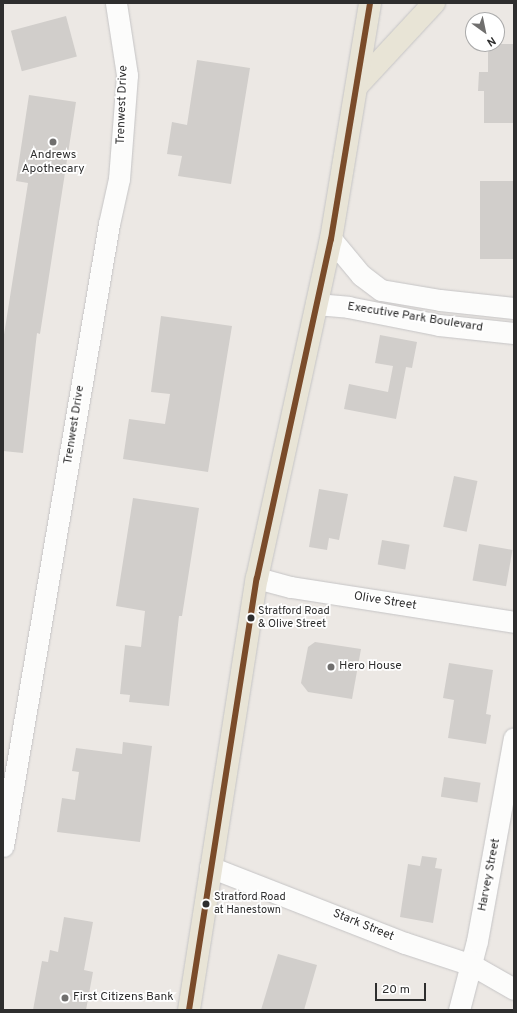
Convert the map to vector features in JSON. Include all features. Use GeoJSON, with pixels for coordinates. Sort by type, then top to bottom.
{"type":"FeatureCollection","features":[{"type":"Feature","properties":{"kind":"main road"},"geometry":{"type":"LineString","coordinates":[[189,1010],[210,867],[257,578],[331,239],[358,85],[370,3]]}},
{"type":"Feature","properties":{"kind":"main road"},"geometry":{"type":"LineString","coordinates":[[358,85],[434,3]]}},
{"type":"Feature","properties":{"kind":"street","name":"Trenwest Drive"},"geometry":{"type":"LineString","coordinates":[[3,846],[109,224],[119,179],[127,75],[116,3]]}},
{"type":"Feature","properties":{"kind":"street","name":"Executive Park Boulevard"},"geometry":{"type":"LineString","coordinates":[[331,239],[361,275],[381,290],[440,300],[514,308]]}},
{"type":"Feature","properties":{"kind":"street","name":"Executive Park Boulevard"},"geometry":{"type":"LineString","coordinates":[[316,304],[348,307],[439,325],[514,333]]}},
{"type":"Feature","properties":{"kind":"street","name":"Olive Street"},"geometry":{"type":"LineString","coordinates":[[257,578],[291,587],[514,622]]}},
{"type":"Feature","properties":{"kind":"street","name":"Harvey Street"},"geometry":{"type":"LineString","coordinates":[[459,1010],[472,965],[514,738]]}},
{"type":"Feature","properties":{"kind":"street","name":"Stark Street"},"geometry":{"type":"LineString","coordinates":[[210,867],[405,943],[472,965],[514,989]]}},
{"type":"Feature","properties":{"kind":"building"},"geometry":{"type":"Polygon","coordinates":[[[66,16],[77,57],[22,71],[11,31],[66,16]]]}},
{"type":"Feature","properties":{"kind":"building"},"geometry":{"type":"Polygon","coordinates":[[[505,44],[514,44],[514,123],[484,123],[484,91],[478,91],[479,72],[488,72],[488,52],[505,52],[505,44]]]}},
{"type":"Feature","properties":{"kind":"building"},"geometry":{"type":"Polygon","coordinates":[[[197,60],[250,68],[231,184],[178,176],[182,156],[167,154],[172,122],[187,125],[197,60]]]}},
{"type":"Feature","properties":{"kind":"building"},"geometry":{"type":"Polygon","coordinates":[[[29,95],[76,102],[40,334],[37,333],[23,453],[3,451],[3,341],[28,183],[16,181],[29,95]]]}},
{"type":"Feature","properties":{"kind":"building"},"geometry":{"type":"Polygon","coordinates":[[[480,181],[514,181],[514,259],[480,259],[480,181]]]}},
{"type":"Feature","properties":{"kind":"building"},"geometry":{"type":"Polygon","coordinates":[[[161,316],[232,326],[208,472],[123,459],[129,419],[165,424],[170,394],[151,392],[161,316]]]}},
{"type":"Feature","properties":{"kind":"building"},"geometry":{"type":"Polygon","coordinates":[[[380,335],[417,342],[412,368],[406,367],[396,419],[344,409],[349,384],[388,392],[393,366],[375,363],[380,335]]]}},
{"type":"Feature","properties":{"kind":"building"},"geometry":{"type":"Polygon","coordinates":[[[454,476],[477,481],[467,532],[443,527],[454,476]]]}},
{"type":"Feature","properties":{"kind":"building"},"geometry":{"type":"Polygon","coordinates":[[[319,489],[348,494],[339,540],[329,538],[327,550],[309,547],[319,489]]]}},
{"type":"Feature","properties":{"kind":"building"},"geometry":{"type":"Polygon","coordinates":[[[133,498],[199,508],[182,616],[179,616],[169,706],[129,702],[130,695],[120,694],[125,645],[141,647],[145,611],[116,606],[133,498]]]}},
{"type":"Feature","properties":{"kind":"building"},"geometry":{"type":"Polygon","coordinates":[[[382,540],[410,545],[405,569],[378,565],[382,540]]]}},
{"type":"Feature","properties":{"kind":"building"},"geometry":{"type":"Polygon","coordinates":[[[479,544],[512,550],[506,586],[473,580],[479,544]]]}},
{"type":"Feature","properties":{"kind":"building"},"geometry":{"type":"Polygon","coordinates":[[[315,642],[361,649],[352,699],[308,692],[301,683],[308,647],[315,642]]]}},
{"type":"Feature","properties":{"kind":"building"},"geometry":{"type":"Polygon","coordinates":[[[449,663],[493,670],[486,714],[491,715],[486,744],[448,738],[454,700],[443,698],[449,663]]]}},
{"type":"Feature","properties":{"kind":"building"},"geometry":{"type":"Polygon","coordinates":[[[123,742],[152,746],[140,842],[57,832],[62,798],[75,800],[79,772],[72,771],[76,748],[122,754],[123,742]]]}},
{"type":"Feature","properties":{"kind":"building"},"geometry":{"type":"Polygon","coordinates":[[[444,777],[481,783],[477,803],[441,797],[444,777]]]}},
{"type":"Feature","properties":{"kind":"building"},"geometry":{"type":"Polygon","coordinates":[[[422,856],[437,858],[435,868],[442,869],[433,923],[400,917],[408,864],[420,866],[422,856]]]}},
{"type":"Feature","properties":{"kind":"building"},"geometry":{"type":"Polygon","coordinates":[[[64,917],[93,922],[84,970],[93,972],[86,1010],[33,1010],[42,961],[48,962],[50,950],[58,952],[64,917]]]}},
{"type":"Feature","properties":{"kind":"building"},"geometry":{"type":"Polygon","coordinates":[[[278,954],[317,965],[304,1010],[261,1010],[278,954]]]}},
{"type":"Feature","properties":{"kind":"transit line"},"geometry":{"type":"LineString","coordinates":[[189,1010],[257,578],[331,239],[370,3]]}},
{"type":"Feature","properties":{"kind":"place","name":"Andrews Apothecary"},"geometry":{"type":"Point","coordinates":[53,142]}},
{"type":"Feature","properties":{"kind":"place","name":"Stratford Road & Olive Street"},"geometry":{"type":"Point","coordinates":[251,618]}},
{"type":"Feature","properties":{"kind":"place","name":"Hero House"},"geometry":{"type":"Point","coordinates":[331,667]}},
{"type":"Feature","properties":{"kind":"place","name":"Stratford Road at Hanestown"},"geometry":{"type":"Point","coordinates":[206,904]}},
{"type":"Feature","properties":{"kind":"place","name":"First Citizens Bank"},"geometry":{"type":"Point","coordinates":[65,998]}}]}
